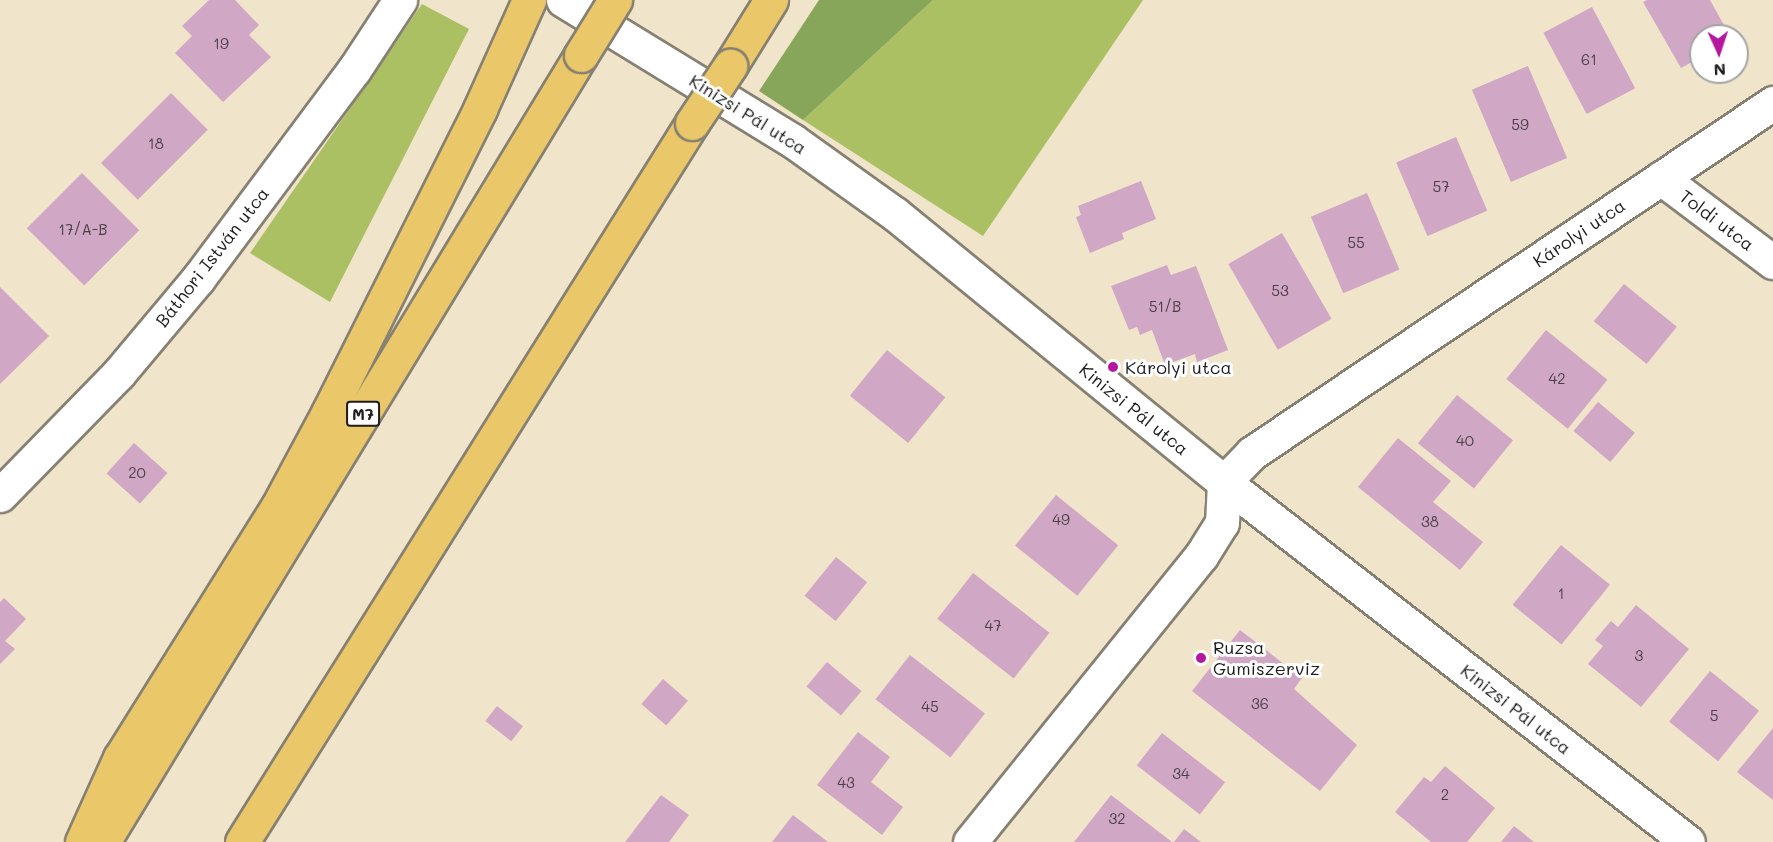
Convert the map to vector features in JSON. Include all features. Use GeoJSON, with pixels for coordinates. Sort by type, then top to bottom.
{"type":"FeatureCollection","features":[{"type":"Feature","properties":{"kind":"highway","name":"M7"},"geometry":{"type":"LineString","coordinates":[[103,842],[615,0]]}},
{"type":"Feature","properties":{"kind":"highway"},"geometry":{"type":"LineString","coordinates":[[242,842],[771,0]]}},
{"type":"Feature","properties":{"kind":"highway"},"geometry":{"type":"LineString","coordinates":[[82,842],[120,758],[277,508],[328,413],[525,9]]}},
{"type":"Feature","properties":{"kind":"street","name":"Báthori István utca"},"geometry":{"type":"LineString","coordinates":[[0,495],[119,373],[198,279],[354,70],[400,0]]}},
{"type":"Feature","properties":{"kind":"street","name":"Kinizsi Pál utca"},"geometry":{"type":"LineString","coordinates":[[563,0],[793,141],[895,214],[1224,482],[1688,842]]}},
{"type":"Feature","properties":{"kind":"street","name":"Károlyi utca"},"geometry":{"type":"LineString","coordinates":[[1224,482],[1252,453],[1773,103]]}},
{"type":"Feature","properties":{"kind":"street","name":"Toldi utca"},"geometry":{"type":"LineString","coordinates":[[1661,178],[1773,262]]}},
{"type":"Feature","properties":{"kind":"street"},"geometry":{"type":"LineString","coordinates":[[970,842],[1201,556],[1222,523],[1224,482]]}},
{"type":"Feature","properties":{"kind":"green space"},"geometry":{"type":"Polygon","coordinates":[[[819,0],[933,0],[803,120],[759,91],[819,0]]]}},
{"type":"Feature","properties":{"kind":"green space"},"geometry":{"type":"Polygon","coordinates":[[[933,0],[1143,0],[983,236],[803,120],[933,0]]]}},
{"type":"Feature","properties":{"kind":"green space"},"geometry":{"type":"Polygon","coordinates":[[[422,4],[469,29],[330,302],[250,253],[422,4]]]}},
{"type":"Feature","properties":{"kind":"building"},"geometry":{"type":"Polygon","coordinates":[[[209,0],[235,0],[259,25],[249,35],[271,57],[223,102],[175,53],[192,36],[182,26],[209,0]]]}},
{"type":"Feature","properties":{"kind":"building"},"geometry":{"type":"Polygon","coordinates":[[[1647,0],[1710,0],[1723,24],[1689,24],[1689,64],[1681,68],[1643,2],[1647,0]]]}},
{"type":"Feature","properties":{"kind":"building"},"geometry":{"type":"Polygon","coordinates":[[[1592,7],[1635,88],[1587,114],[1543,33],[1592,7]]]}},
{"type":"Feature","properties":{"kind":"building"},"geometry":{"type":"Polygon","coordinates":[[[1528,66],[1567,158],[1511,182],[1472,90],[1528,66]]]}},
{"type":"Feature","properties":{"kind":"building"},"geometry":{"type":"Polygon","coordinates":[[[171,93],[208,130],[138,200],[101,163],[171,93]]]}},
{"type":"Feature","properties":{"kind":"building"},"geometry":{"type":"Polygon","coordinates":[[[1456,137],[1487,211],[1427,236],[1396,162],[1456,137]]]}},
{"type":"Feature","properties":{"kind":"building"},"geometry":{"type":"Polygon","coordinates":[[[82,173],[139,230],[84,285],[27,228],[82,173]]]}},
{"type":"Feature","properties":{"kind":"building"},"geometry":{"type":"Polygon","coordinates":[[[1141,181],[1156,219],[1122,233],[1124,239],[1090,253],[1076,217],[1081,215],[1078,206],[1141,181]]]}},
{"type":"Feature","properties":{"kind":"building"},"geometry":{"type":"Polygon","coordinates":[[[1367,193],[1399,269],[1343,293],[1311,217],[1367,193]]]}},
{"type":"Feature","properties":{"kind":"building"},"geometry":{"type":"Polygon","coordinates":[[[1282,233],[1332,319],[1278,350],[1228,264],[1282,233]]]}},
{"type":"Feature","properties":{"kind":"building"},"geometry":{"type":"Polygon","coordinates":[[[1167,265],[1171,275],[1196,266],[1228,350],[1197,362],[1195,354],[1165,365],[1152,330],[1140,335],[1137,327],[1129,330],[1111,286],[1167,265]]]}},
{"type":"Feature","properties":{"kind":"building"},"geometry":{"type":"Polygon","coordinates":[[[1624,284],[1677,327],[1647,364],[1594,321],[1624,284]]]}},
{"type":"Feature","properties":{"kind":"building"},"geometry":{"type":"Polygon","coordinates":[[[0,287],[49,336],[0,384],[0,287]]]}},
{"type":"Feature","properties":{"kind":"building"},"geometry":{"type":"Polygon","coordinates":[[[1546,330],[1607,380],[1568,429],[1506,379],[1546,330]]]}},
{"type":"Feature","properties":{"kind":"building"},"geometry":{"type":"Polygon","coordinates":[[[887,350],[945,397],[908,443],[850,396],[887,350]]]}},
{"type":"Feature","properties":{"kind":"building"},"geometry":{"type":"Polygon","coordinates":[[[1457,395],[1513,440],[1474,488],[1418,443],[1457,395]]]}},
{"type":"Feature","properties":{"kind":"building"},"geometry":{"type":"Polygon","coordinates":[[[1598,402],[1635,433],[1610,462],[1574,431],[1598,402]]]}},
{"type":"Feature","properties":{"kind":"building"},"geometry":{"type":"Polygon","coordinates":[[[1398,438],[1451,481],[1433,502],[1483,542],[1460,570],[1358,487],[1398,438]]]}},
{"type":"Feature","properties":{"kind":"building"},"geometry":{"type":"Polygon","coordinates":[[[134,443],[167,473],[140,504],[107,473],[134,443]]]}},
{"type":"Feature","properties":{"kind":"building"},"geometry":{"type":"Polygon","coordinates":[[[1056,495],[1118,545],[1077,596],[1015,546],[1056,495]]]}},
{"type":"Feature","properties":{"kind":"building"},"geometry":{"type":"Polygon","coordinates":[[[1561,545],[1610,585],[1562,644],[1513,605],[1561,545]]]}},
{"type":"Feature","properties":{"kind":"building"},"geometry":{"type":"Polygon","coordinates":[[[836,557],[867,582],[836,621],[805,596],[836,557]]]}},
{"type":"Feature","properties":{"kind":"building"},"geometry":{"type":"Polygon","coordinates":[[[973,573],[1049,633],[1014,678],[937,619],[973,573]]]}},
{"type":"Feature","properties":{"kind":"building"},"geometry":{"type":"Polygon","coordinates":[[[4,598],[26,619],[5,641],[15,649],[0,664],[0,602],[4,598]]]}},
{"type":"Feature","properties":{"kind":"building"},"geometry":{"type":"Polygon","coordinates":[[[1636,605],[1689,649],[1641,707],[1588,664],[1603,646],[1595,640],[1611,621],[1618,627],[1636,605]]]}},
{"type":"Feature","properties":{"kind":"building"},"geometry":{"type":"Polygon","coordinates":[[[1240,630],[1302,678],[1294,689],[1357,745],[1320,791],[1192,691],[1240,630]]]}},
{"type":"Feature","properties":{"kind":"building"},"geometry":{"type":"Polygon","coordinates":[[[910,655],[985,713],[950,758],[876,699],[910,655]]]}},
{"type":"Feature","properties":{"kind":"building"},"geometry":{"type":"Polygon","coordinates":[[[827,662],[861,691],[841,715],[806,687],[827,662]]]}},
{"type":"Feature","properties":{"kind":"building"},"geometry":{"type":"Polygon","coordinates":[[[1710,671],[1759,711],[1718,761],[1669,722],[1710,671]]]}},
{"type":"Feature","properties":{"kind":"building"},"geometry":{"type":"Polygon","coordinates":[[[663,679],[688,701],[666,726],[641,704],[663,679]]]}},
{"type":"Feature","properties":{"kind":"building"},"geometry":{"type":"Polygon","coordinates":[[[497,706],[523,726],[511,741],[485,721],[497,706]]]}},
{"type":"Feature","properties":{"kind":"building"},"geometry":{"type":"Polygon","coordinates":[[[1773,728],[1773,800],[1737,772],[1773,728]]]}},
{"type":"Feature","properties":{"kind":"building"},"geometry":{"type":"Polygon","coordinates":[[[858,732],[890,757],[871,782],[903,807],[882,835],[817,785],[858,732]]]}},
{"type":"Feature","properties":{"kind":"building"},"geometry":{"type":"Polygon","coordinates":[[[1162,733],[1225,782],[1200,815],[1137,765],[1162,733]]]}},
{"type":"Feature","properties":{"kind":"building"},"geometry":{"type":"Polygon","coordinates":[[[1445,766],[1495,808],[1467,842],[1431,842],[1395,812],[1424,777],[1431,782],[1445,766]]]}},
{"type":"Feature","properties":{"kind":"building"},"geometry":{"type":"Polygon","coordinates":[[[661,795],[689,815],[669,842],[625,842],[661,795]]]}},
{"type":"Feature","properties":{"kind":"building"},"geometry":{"type":"Polygon","coordinates":[[[1111,795],[1172,842],[1074,842],[1111,795]]]}},
{"type":"Feature","properties":{"kind":"building"},"geometry":{"type":"Polygon","coordinates":[[[793,815],[828,842],[772,842],[793,815]]]}},
{"type":"Feature","properties":{"kind":"building"},"geometry":{"type":"Polygon","coordinates":[[[1514,826],[1534,842],[1501,842],[1514,826]]]}},
{"type":"Feature","properties":{"kind":"building"},"geometry":{"type":"Polygon","coordinates":[[[1184,829],[1201,842],[1174,842],[1184,829]]]}},
{"type":"Feature","properties":{"kind":"place","name":"Károlyi utca"},"geometry":{"type":"Point","coordinates":[1113,367]}},
{"type":"Feature","properties":{"kind":"place","name":"Ruzsa Gumiszerviz"},"geometry":{"type":"Point","coordinates":[1201,658]}}]}
